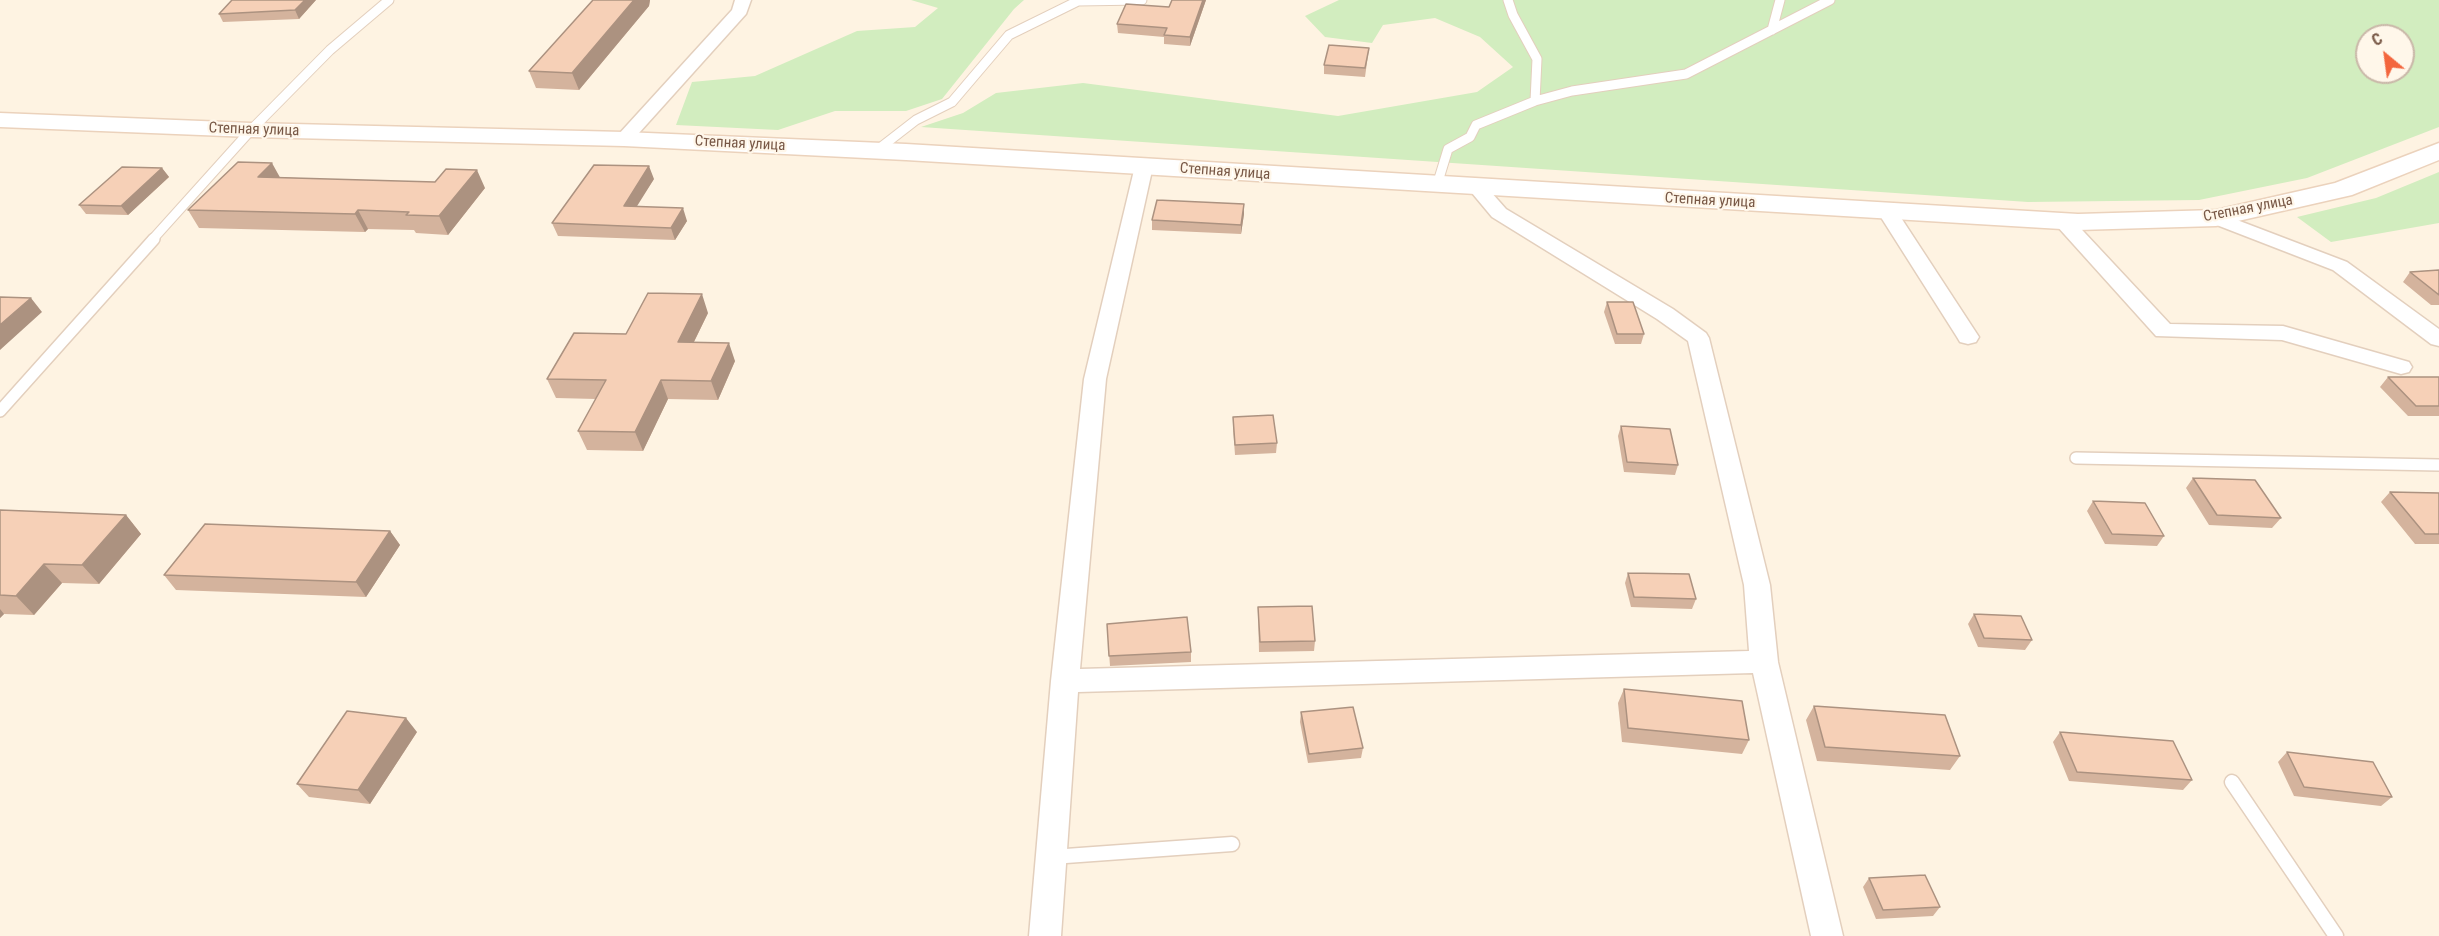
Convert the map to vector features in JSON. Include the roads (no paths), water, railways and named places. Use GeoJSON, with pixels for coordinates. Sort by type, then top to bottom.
{"type":"FeatureCollection","features":[{"type":"Feature","properties":{"kind":"street"},"geometry":{"type":"LineString","coordinates":[[624,139],[741,11],[743,0]]}},
{"type":"Feature","properties":{"kind":"street","name":"Степная улица"},"geometry":{"type":"LineString","coordinates":[[0,120],[251,130],[624,139],[876,150],[2063,221],[2216,218],[2343,189],[2439,151]]}},
{"type":"Feature","properties":{"kind":"street"},"geometry":{"type":"LineString","coordinates":[[1045,936],[1065,681],[1095,379],[1143,166]]}},
{"type":"Feature","properties":{"kind":"street"},"geometry":{"type":"LineString","coordinates":[[1476,187],[1498,213],[1665,314],[1698,338],[1757,585],[1764,662],[1827,936]]}},
{"type":"Feature","properties":{"kind":"street"},"geometry":{"type":"LineString","coordinates":[[1887,211],[1968,337]]}},
{"type":"Feature","properties":{"kind":"street"},"geometry":{"type":"LineString","coordinates":[[2216,218],[2340,266],[2439,339]]}},
{"type":"Feature","properties":{"kind":"street"},"geometry":{"type":"LineString","coordinates":[[2063,221],[2164,331],[2283,333],[2401,368]]}},
{"type":"Feature","properties":{"kind":"street"},"geometry":{"type":"LineString","coordinates":[[1065,681],[1764,662]]}},
{"type":"Feature","properties":{"kind":"lane"},"geometry":{"type":"LineString","coordinates":[[0,411],[251,130],[330,50],[389,0]]}},
{"type":"Feature","properties":{"kind":"lane"},"geometry":{"type":"LineString","coordinates":[[876,150],[916,120],[952,102],[1009,35],[1078,1],[1142,0]]}},
{"type":"Feature","properties":{"kind":"lane"},"geometry":{"type":"LineString","coordinates":[[1508,0],[1513,15],[1538,59],[1535,100]]}},
{"type":"Feature","properties":{"kind":"lane"},"geometry":{"type":"LineString","coordinates":[[1772,30],[1780,0]]}},
{"type":"Feature","properties":{"kind":"lane"},"geometry":{"type":"LineString","coordinates":[[1437,185],[1448,148],[1470,137],[1476,125],[1535,100],[1572,91],[1686,74],[1830,0]]}},
{"type":"Feature","properties":{"kind":"lane"},"geometry":{"type":"LineString","coordinates":[[2076,458],[2439,465]]}},
{"type":"Feature","properties":{"kind":"lane"},"geometry":{"type":"LineString","coordinates":[[2232,782],[2336,936]]}},
{"type":"Feature","properties":{"kind":"lane"},"geometry":{"type":"LineString","coordinates":[[1051,857],[1233,844]]}}]}
